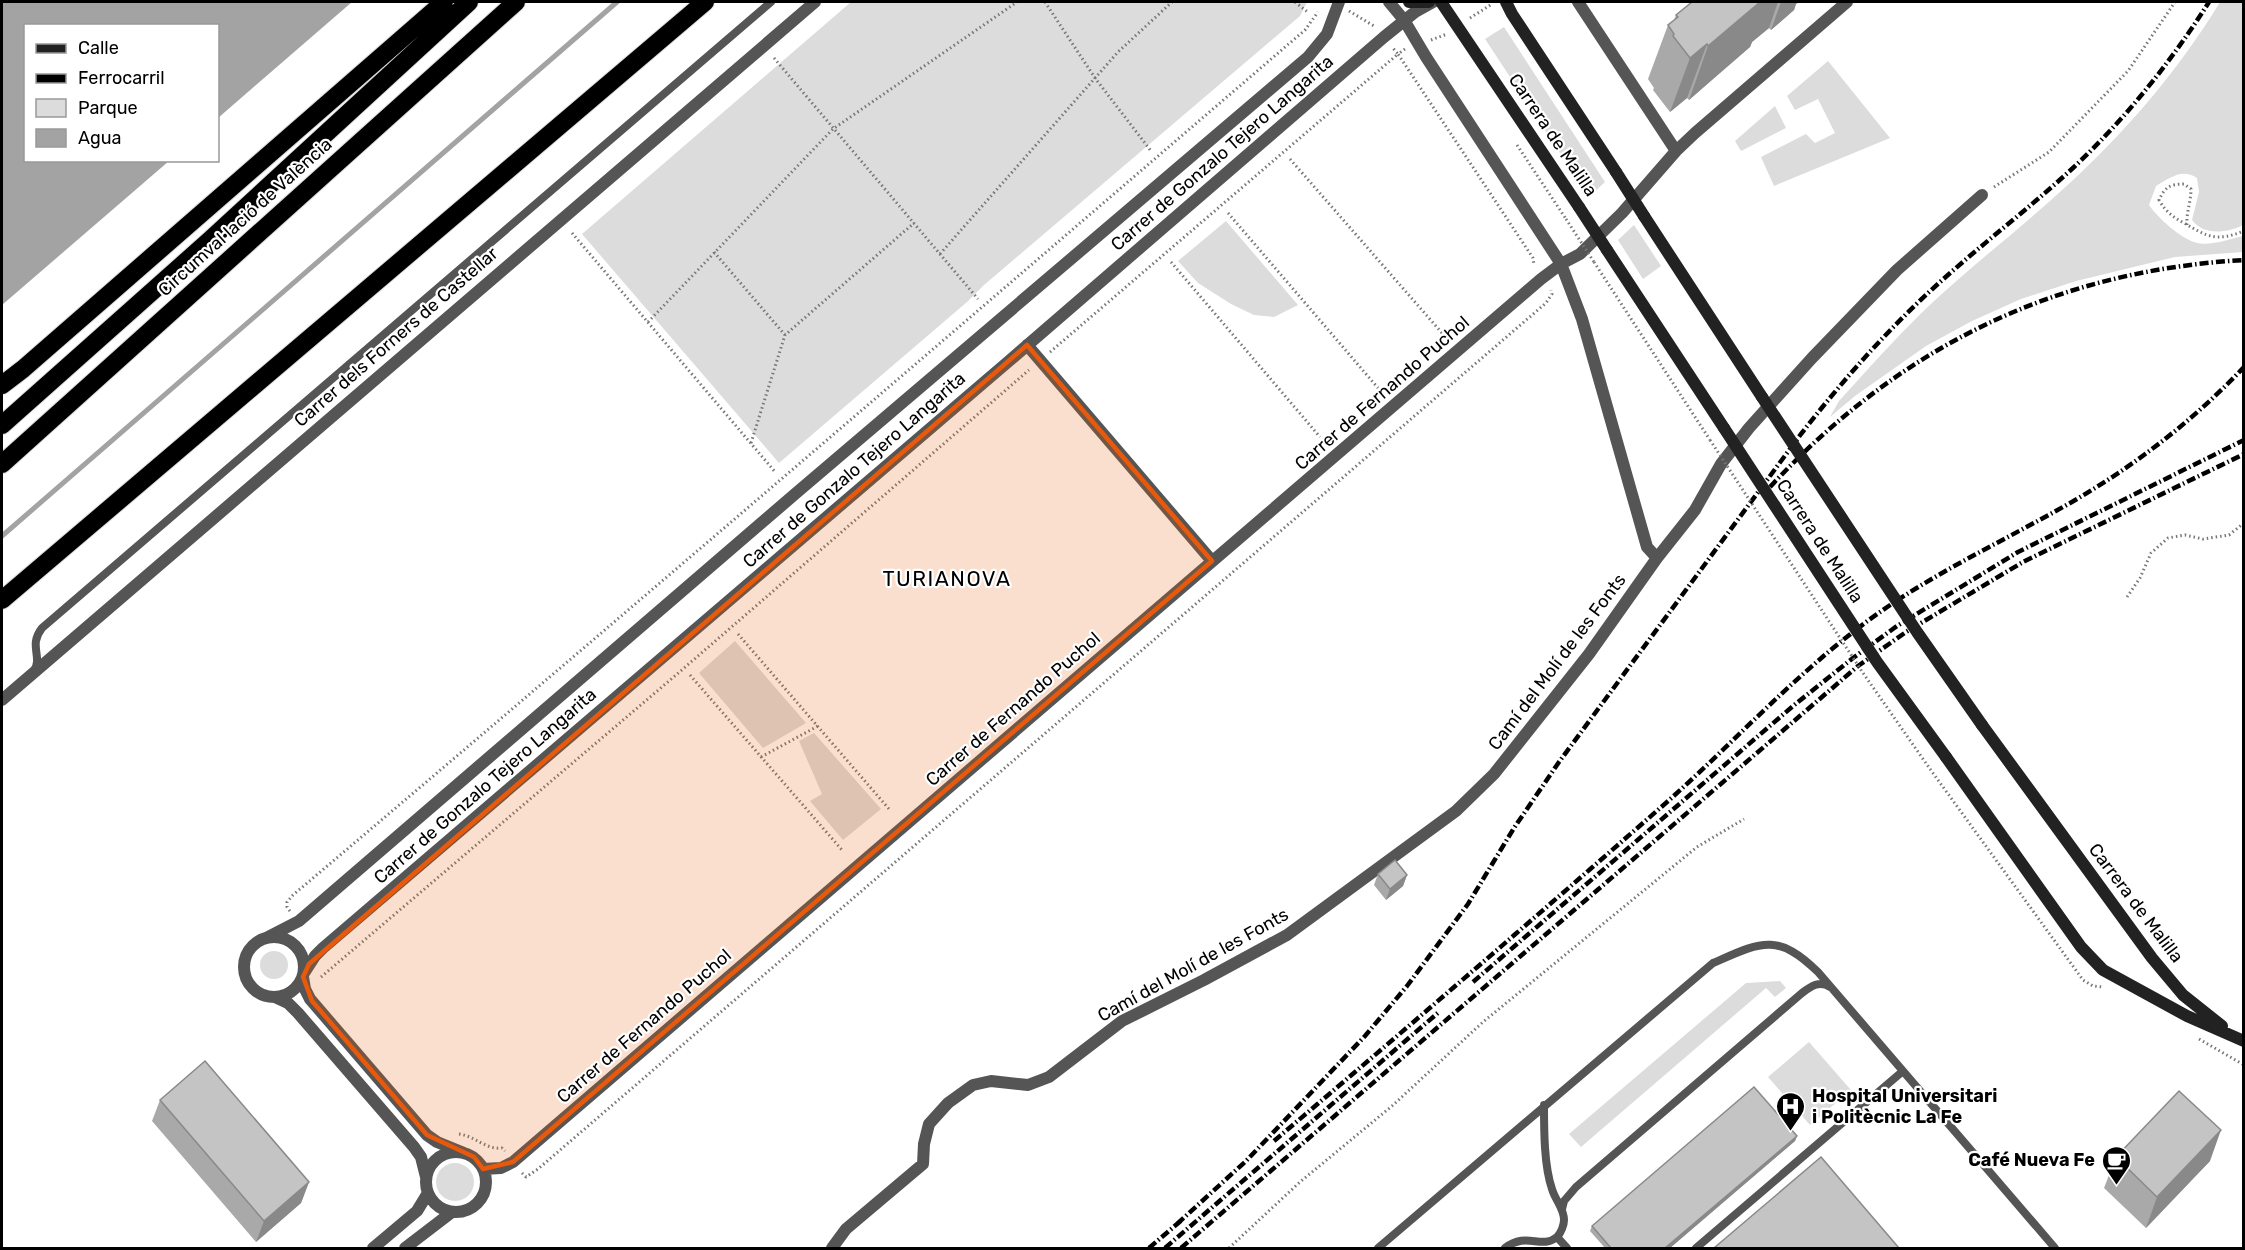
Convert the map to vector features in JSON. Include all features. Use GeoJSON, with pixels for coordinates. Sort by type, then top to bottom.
{"type":"FeatureCollection","features":[{"type":"Feature","properties":{"kind":"highway"},"geometry":{"type":"LineString","coordinates":[[2,385],[444,2]]}},
{"type":"Feature","properties":{"kind":"highway","name":"Circumval·lació de València"},"geometry":{"type":"LineString","coordinates":[[2,424],[210,240],[469,2]]}},
{"type":"Feature","properties":{"kind":"highway","name":"Circumval·lació de València"},"geometry":{"type":"LineString","coordinates":[[2,464],[516,2]]}},
{"type":"Feature","properties":{"kind":"highway"},"geometry":{"type":"LineString","coordinates":[[2,600],[705,2]]}},
{"type":"Feature","properties":{"kind":"street","name":"Carrer dels Forners de Castellar"},"geometry":{"type":"LineString","coordinates":[[2,700],[815,2]]}},
{"type":"Feature","properties":{"kind":"street"},"geometry":{"type":"LineString","coordinates":[[1389,2],[1404,20],[1561,264],[1581,319],[1647,547],[1657,558]]}},
{"type":"Feature","properties":{"kind":"street"},"geometry":{"type":"LineString","coordinates":[[1409,2],[1431,2]]}},
{"type":"Feature","properties":{"kind":"street","name":"Carrer de Gonzalo Tejero Langarita"},"geometry":{"type":"LineString","coordinates":[[303,974],[323,948],[1383,37],[1431,2]]}},
{"type":"Feature","properties":{"kind":"street","name":"Carrera de Malilla"},"geometry":{"type":"LineString","coordinates":[[1441,2],[1579,207],[1877,662],[2081,947],[2103,970],[2187,1016],[2238,1038]]}},
{"type":"Feature","properties":{"kind":"street","name":"Carrera de Malilla"},"geometry":{"type":"LineString","coordinates":[[1506,2],[1700,304],[1917,632],[1982,725],[2164,973],[2183,995],[2238,1038]]}},
{"type":"Feature","properties":{"kind":"street"},"geometry":{"type":"LineString","coordinates":[[1578,2],[1676,151]]}},
{"type":"Feature","properties":{"kind":"street","name":"Carrer de Fernando Puchol"},"geometry":{"type":"LineString","coordinates":[[483,1169],[501,1168],[513,1162],[1541,279],[1561,264],[1580,254],[1623,213],[1676,151],[1847,2]]}},
{"type":"Feature","properties":{"kind":"street","name":"Carrer de Gonzalo Tejero Langarita"},"geometry":{"type":"LineString","coordinates":[[266,938],[299,921],[1308,57],[1327,34],[1339,4]]}},
{"type":"Feature","properties":{"kind":"street","name":"Camí del Molí de les Fonts"},"geometry":{"type":"LineString","coordinates":[[832,1248],[846,1229],[923,1164],[924,1144],[929,1124],[948,1103],[973,1084],[991,1081],[1028,1085],[1049,1077],[1122,1022],[1287,935],[1456,811],[1494,774],[1589,654],[1657,558],[1695,510],[1721,464],[1749,428],[1812,358],[1897,270],[1982,195]]}},
{"type":"Feature","properties":{"kind":"street"},"geometry":{"type":"LineString","coordinates":[[1027,345],[1212,561]]}},
{"type":"Feature","properties":{"kind":"street"},"geometry":{"type":"LineString","coordinates":[[405,1248],[452,1212],[470,1209],[478,1203],[486,1184],[483,1169],[474,1157],[437,1142],[427,1135],[310,999],[305,989],[301,954],[295,945],[286,939],[277,937],[257,942],[249,950],[245,959],[244,968],[250,986],[266,996],[288,1003],[298,1013],[414,1147],[421,1157],[428,1193],[435,1204],[452,1212]]}},
{"type":"Feature","properties":{"kind":"street"},"geometry":{"type":"LineString","coordinates":[[275,997],[293,990],[303,974]]}},
{"type":"Feature","properties":{"kind":"street"},"geometry":{"type":"LineString","coordinates":[[426,1177],[429,1168],[444,1154],[464,1153]]}},
{"type":"Feature","properties":{"kind":"street"},"geometry":{"type":"LineString","coordinates":[[374,1248],[417,1211],[428,1193]]}},
{"type":"Feature","properties":{"kind":"lane"},"geometry":{"type":"LineString","coordinates":[[33,673],[37,662],[34,639],[42,628],[771,2]]}},
{"type":"Feature","properties":{"kind":"lane"},"geometry":{"type":"LineString","coordinates":[[1378,1248],[1713,963],[1754,945],[1776,944],[1797,952],[1833,989],[2055,1248]]}},
{"type":"Feature","properties":{"kind":"lane"},"geometry":{"type":"LineString","coordinates":[[1506,1248],[1521,1240],[1537,1244],[1547,1243],[1557,1237],[1563,1227],[1564,1201],[1576,1187],[1811,986],[1819,983],[1827,984],[1833,989]]}},
{"type":"Feature","properties":{"kind":"lane"},"geometry":{"type":"LineString","coordinates":[[1696,1248],[1903,1071]]}},
{"type":"Feature","properties":{"kind":"lane"},"geometry":{"type":"LineString","coordinates":[[1544,1105],[1545,1146],[1552,1189],[1562,1209]]}},
{"type":"Feature","properties":{"kind":"lane"},"geometry":{"type":"LineString","coordinates":[[1557,1237],[1567,1248]]}},
{"type":"Feature","properties":{"kind":"path"},"geometry":{"type":"LineString","coordinates":[[648,322],[833,129],[1017,2]]}},
{"type":"Feature","properties":{"kind":"path"},"geometry":{"type":"LineString","coordinates":[[1045,2],[1095,78],[1151,151]]}},
{"type":"Feature","properties":{"kind":"path"},"geometry":{"type":"LineString","coordinates":[[940,254],[1118,52],[1172,2]]}},
{"type":"Feature","properties":{"kind":"path"},"geometry":{"type":"LineString","coordinates":[[1295,2],[1309,13]]}},
{"type":"Feature","properties":{"kind":"path"},"geometry":{"type":"LineString","coordinates":[[1982,195],[2049,153],[2128,71],[2175,2]]}},
{"type":"Feature","properties":{"kind":"path"},"geometry":{"type":"LineString","coordinates":[[458,1134],[476,1139],[492,1149],[502,1148],[526,1177],[538,1169],[1546,303],[1552,294],[1536,273],[1533,258],[1398,54],[1371,23],[1339,4]]}},
{"type":"Feature","properties":{"kind":"path"},"geometry":{"type":"LineString","coordinates":[[299,921],[287,907],[287,902],[292,896],[1305,30],[1319,10]]}},
{"type":"Feature","properties":{"kind":"path"},"geometry":{"type":"LineString","coordinates":[[1398,54],[1404,49],[1444,36]]}},
{"type":"Feature","properties":{"kind":"path"},"geometry":{"type":"LineString","coordinates":[[774,58],[978,299]]}},
{"type":"Feature","properties":{"kind":"path"},"geometry":{"type":"LineString","coordinates":[[1290,159],[1442,333]]}},
{"type":"Feature","properties":{"kind":"path"},"geometry":{"type":"LineString","coordinates":[[2187,225],[2186,216],[2191,202],[2191,189],[2184,184],[2172,184],[2164,190],[2159,201],[2172,217],[2202,235],[2227,237],[2244,231]]}},
{"type":"Feature","properties":{"kind":"path"},"geometry":{"type":"LineString","coordinates":[[1228,213],[1378,388]]}},
{"type":"Feature","properties":{"kind":"path"},"geometry":{"type":"LineString","coordinates":[[1566,219],[1863,673],[1930,769]]}},
{"type":"Feature","properties":{"kind":"path"},"geometry":{"type":"LineString","coordinates":[[751,443],[786,335],[914,224]]}},
{"type":"Feature","properties":{"kind":"path"},"geometry":{"type":"LineString","coordinates":[[572,233],[776,472]]}},
{"type":"Feature","properties":{"kind":"path"},"geometry":{"type":"LineString","coordinates":[[714,252],[786,335]]}},
{"type":"Feature","properties":{"kind":"path"},"geometry":{"type":"LineString","coordinates":[[1171,261],[1320,437]]}},
{"type":"Feature","properties":{"kind":"path"},"geometry":{"type":"LineString","coordinates":[[771,487],[785,503]]}},
{"type":"Feature","properties":{"kind":"path"},"geometry":{"type":"LineString","coordinates":[[2127,597],[2140,578],[2151,553],[2168,538],[2185,535],[2203,539],[2229,535],[2244,523]]}},
{"type":"Feature","properties":{"kind":"path"},"geometry":{"type":"LineString","coordinates":[[809,531],[824,548]]}},
{"type":"Feature","properties":{"kind":"path"},"geometry":{"type":"LineString","coordinates":[[738,634],[889,809]]}},
{"type":"Feature","properties":{"kind":"path"},"geometry":{"type":"LineString","coordinates":[[317,981],[676,675],[662,658]]}},
{"type":"Feature","properties":{"kind":"path"},"geometry":{"type":"LineString","coordinates":[[690,675],[842,850]]}},
{"type":"Feature","properties":{"kind":"path"},"geometry":{"type":"LineString","coordinates":[[761,757],[818,726]]}},
{"type":"Feature","properties":{"kind":"path"},"geometry":{"type":"LineString","coordinates":[[482,813],[496,829]]}},
{"type":"Feature","properties":{"kind":"path"},"geometry":{"type":"LineString","coordinates":[[1229,1248],[1300,1182],[1392,1106],[1492,1015],[1697,847],[1744,819]]}},
{"type":"Feature","properties":{"kind":"highlighted area"},"geometry":{"type":"Polygon","coordinates":[[[1027,345],[1212,561],[513,1162],[483,1169],[474,1157],[427,1135],[312,1001],[303,977],[309,964],[1027,345]]]}},
{"type":"Feature","properties":{"kind":"green space"},"geometry":{"type":"Polygon","coordinates":[[[851,2],[1307,2],[1300,16],[779,463],[582,234],[851,2]]]}},
{"type":"Feature","properties":{"kind":"green space"},"geometry":{"type":"Polygon","coordinates":[[[2220,2],[2243,2],[2243,225],[2216,232],[2197,225],[2192,220],[2199,192],[2197,178],[2192,175],[2176,175],[2156,186],[2149,205],[2170,227],[2197,243],[2214,243],[2243,236],[2243,252],[2175,257],[2076,281],[2021,299],[1972,321],[1926,346],[1855,396],[1830,417],[1839,401],[1921,314],[2060,192],[2127,126],[2186,54],[2220,2]]]}},
{"type":"Feature","properties":{"kind":"green space"},"geometry":{"type":"Polygon","coordinates":[[[1504,27],[1605,182],[1589,197],[1485,39],[1504,27]]]}},
{"type":"Feature","properties":{"kind":"green space"},"geometry":{"type":"Polygon","coordinates":[[[1828,61],[1890,138],[1774,186],[1761,157],[1806,134],[1815,143],[1835,133],[1818,99],[1795,110],[1787,96],[1828,61]]]}},
{"type":"Feature","properties":{"kind":"green space"},"geometry":{"type":"Polygon","coordinates":[[[1775,106],[1786,128],[1741,151],[1735,141],[1775,106]]]}},
{"type":"Feature","properties":{"kind":"green space"},"geometry":{"type":"Polygon","coordinates":[[[1226,221],[1298,305],[1274,317],[1254,315],[1231,304],[1198,283],[1178,261],[1226,221]]]}},
{"type":"Feature","properties":{"kind":"green space"},"geometry":{"type":"Polygon","coordinates":[[[1634,225],[1661,266],[1643,279],[1618,240],[1634,225]]]}},
{"type":"Feature","properties":{"kind":"green space"},"geometry":{"type":"Polygon","coordinates":[[[735,641],[806,723],[763,748],[699,673],[735,641]]]}},
{"type":"Feature","properties":{"kind":"green space"},"geometry":{"type":"Polygon","coordinates":[[[814,733],[881,809],[843,840],[810,801],[822,794],[799,741],[814,733]]]}},
{"type":"Feature","properties":{"kind":"green space"},"geometry":{"type":"Polygon","coordinates":[[[274,951],[284,955],[288,965],[284,975],[274,979],[264,975],[260,965],[264,955],[274,951]]]}},
{"type":"Feature","properties":{"kind":"green space"},"geometry":{"type":"Polygon","coordinates":[[[1780,981],[1786,988],[1775,997],[1766,988],[1581,1147],[1569,1134],[1746,983],[1780,981]]]}},
{"type":"Feature","properties":{"kind":"green space"},"geometry":{"type":"Polygon","coordinates":[[[1809,1042],[1851,1090],[1810,1125],[1768,1077],[1809,1042]]]}},
{"type":"Feature","properties":{"kind":"green space"},"geometry":{"type":"Polygon","coordinates":[[[455,1163],[468,1169],[474,1182],[468,1195],[455,1201],[442,1195],[436,1182],[442,1169],[455,1163]]]}},
{"type":"Feature","properties":{"kind":"water"},"geometry":{"type":"Polygon","coordinates":[[[2,2],[352,2],[219,117],[219,24],[24,24],[24,162],[168,162],[2,305],[2,2]]]}},
{"type":"Feature","properties":{"kind":"building"},"geometry":{"type":"Polygon","coordinates":[[[1692,2],[1760,2],[1708,46],[1707,44],[1690,58],[1673,36],[1668,25],[1692,2]]]}},
{"type":"Feature","properties":{"kind":"building"},"geometry":{"type":"Polygon","coordinates":[[[1395,860],[1407,875],[1390,889],[1378,874],[1395,860]]]}},
{"type":"Feature","properties":{"kind":"building"},"geometry":{"type":"Polygon","coordinates":[[[205,1061],[309,1182],[264,1221],[160,1100],[205,1061]]]}},
{"type":"Feature","properties":{"kind":"building"},"geometry":{"type":"Polygon","coordinates":[[[1754,1087],[1797,1136],[1665,1248],[1611,1248],[1592,1226],[1754,1087]]]}},
{"type":"Feature","properties":{"kind":"building"},"geometry":{"type":"Polygon","coordinates":[[[2179,1091],[2221,1130],[2157,1197],[2116,1157],[2179,1091]]]}},
{"type":"Feature","properties":{"kind":"building"},"geometry":{"type":"Polygon","coordinates":[[[1821,1157],[1899,1248],[1714,1248],[1821,1157]]]}},
{"type":"Feature","properties":{"kind":"waterway"},"geometry":{"type":"LineString","coordinates":[[2,536],[617,2]]}},
{"type":"Feature","properties":{"kind":"railway"},"geometry":{"type":"LineString","coordinates":[[1177,1224],[1246,1161],[1365,1036],[1407,986],[1468,904],[1514,828],[1559,762],[1833,394],[1920,300],[2058,182],[2112,129],[2147,89],[2209,2]]}},
{"type":"Feature","properties":{"kind":"railway"},"geometry":{"type":"LineString","coordinates":[[1770,487],[1820,438],[1872,394],[1926,357],[1984,326],[2044,300],[2108,281],[2174,267],[2244,260]]}},
{"type":"Feature","properties":{"kind":"railway"},"geometry":{"type":"LineString","coordinates":[[1274,1141],[1667,802],[1784,692],[1857,629],[1910,592],[2077,499],[2122,470],[2186,422],[2244,367]]}},
{"type":"Feature","properties":{"kind":"railway"},"geometry":{"type":"LineString","coordinates":[[1473,982],[1793,706],[1897,626],[2018,552],[2244,440]]}},
{"type":"Feature","properties":{"kind":"railway"},"geometry":{"type":"LineString","coordinates":[[1181,1248],[1858,666],[1906,632],[2023,562],[2244,454]]}},
{"type":"Feature","properties":{"kind":"railway"},"geometry":{"type":"LineString","coordinates":[[1165,1248],[1439,1012]]}},
{"type":"Feature","properties":{"kind":"railway"},"geometry":{"type":"LineString","coordinates":[[1149,1248],[1183,1219]]}},
{"type":"Feature","properties":{"kind":"place","name":"Hospital Universitari i Politècnic La Fe"},"geometry":{"type":"Point","coordinates":[1791,1132]}},
{"type":"Feature","properties":{"kind":"place","name":"Café Nueva Fe"},"geometry":{"type":"Point","coordinates":[2116,1186]}},
{"type":"Feature","properties":{"kind":"district","name":"TURIANOVA"},"geometry":{"type":"Point","coordinates":[947,579]}}]}
